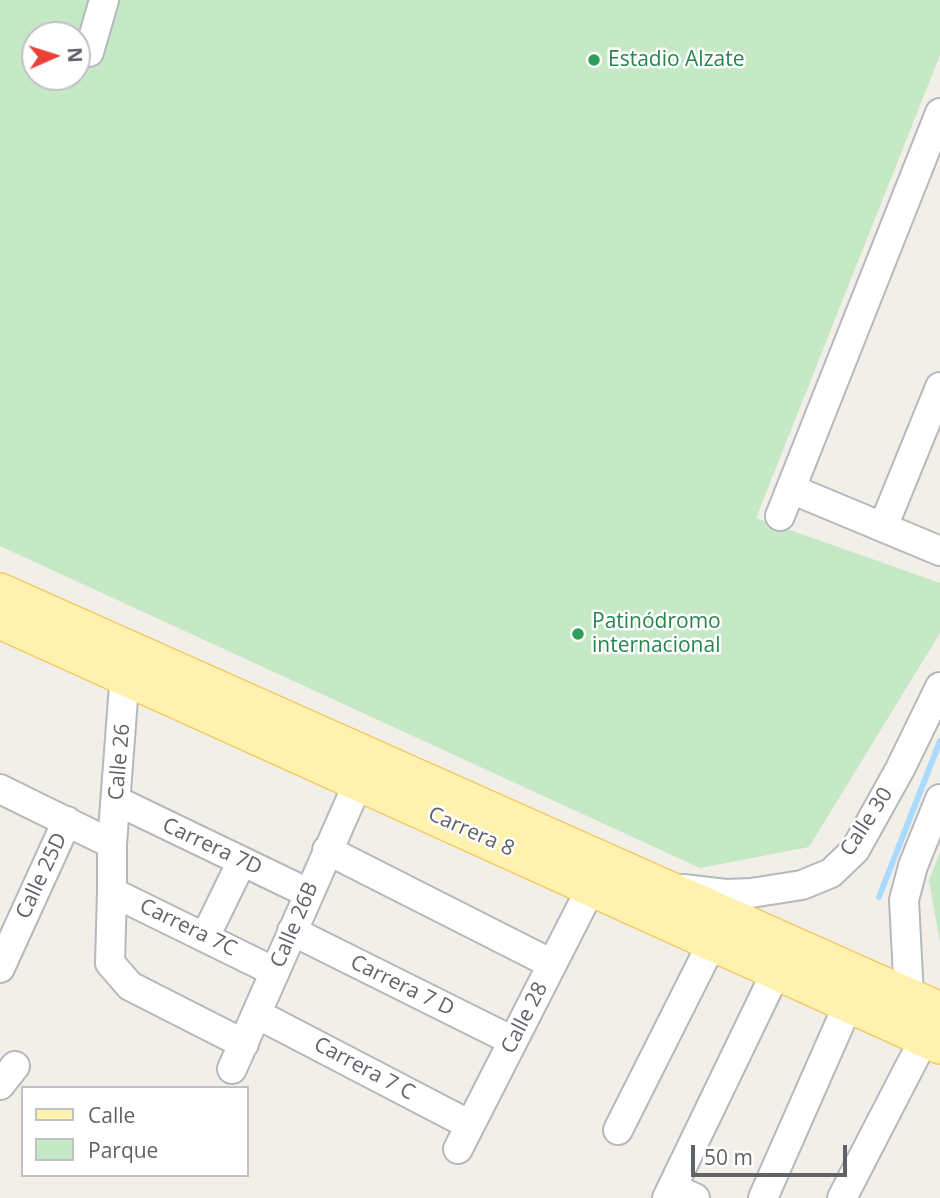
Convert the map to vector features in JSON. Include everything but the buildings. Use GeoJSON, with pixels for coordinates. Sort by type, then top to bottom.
{"type":"FeatureCollection","features":[{"type":"Feature","properties":{"kind":"main road","name":"Carrera 8"},"geometry":{"type":"LineString","coordinates":[[0,591],[126,661],[359,781],[848,1005],[900,1010]]}},
{"type":"Feature","properties":{"kind":"main road","name":"Carrera 8"},"geometry":{"type":"LineString","coordinates":[[0,621],[126,661],[660,883],[900,1010],[934,1032]]}},
{"type":"Feature","properties":{"kind":"street"},"geometry":{"type":"LineString","coordinates":[[91,45],[104,0]]}},
{"type":"Feature","properties":{"kind":"street"},"geometry":{"type":"LineString","coordinates":[[780,516],[929,175],[940,113]]}},
{"type":"Feature","properties":{"kind":"street"},"geometry":{"type":"LineString","coordinates":[[883,527],[940,387]]}},
{"type":"Feature","properties":{"kind":"street"},"geometry":{"type":"LineString","coordinates":[[791,489],[940,551]]}},
{"type":"Feature","properties":{"kind":"street","name":"Calle 26"},"geometry":{"type":"LineString","coordinates":[[126,661],[117,801],[111,844],[110,963],[130,986],[238,1056]]}},
{"type":"Feature","properties":{"kind":"street","name":"Calle 30"},"geometry":{"type":"LineString","coordinates":[[660,883],[699,892],[751,892],[802,885],[831,873],[855,850],[900,769],[940,687]]}},
{"type":"Feature","properties":{"kind":"street","name":"Calle 26B"},"geometry":{"type":"LineString","coordinates":[[238,1056],[359,781]]}},
{"type":"Feature","properties":{"kind":"street"},"geometry":{"type":"LineString","coordinates":[[0,789],[111,844]]}},
{"type":"Feature","properties":{"kind":"street"},"geometry":{"type":"LineString","coordinates":[[900,1010],[904,900],[913,866],[940,799]]}},
{"type":"Feature","properties":{"kind":"street","name":"Carrera 7D"},"geometry":{"type":"LineString","coordinates":[[117,801],[308,893]]}},
{"type":"Feature","properties":{"kind":"street","name":"Calle 25D"},"geometry":{"type":"LineString","coordinates":[[0,968],[67,821]]}},
{"type":"Feature","properties":{"kind":"street"},"geometry":{"type":"LineString","coordinates":[[327,850],[552,964]]}},
{"type":"Feature","properties":{"kind":"street"},"geometry":{"type":"LineString","coordinates":[[206,935],[242,861]]}},
{"type":"Feature","properties":{"kind":"street","name":"Carrera 7C"},"geometry":{"type":"LineString","coordinates":[[111,886],[275,972]]}},
{"type":"Feature","properties":{"kind":"street","name":"Calle 28"},"geometry":{"type":"LineString","coordinates":[[464,1137],[592,886]]}},
{"type":"Feature","properties":{"kind":"street","name":"Carrera 7 D"},"geometry":{"type":"LineString","coordinates":[[292,931],[513,1041]]}},
{"type":"Feature","properties":{"kind":"street"},"geometry":{"type":"LineString","coordinates":[[618,1130],[712,943]]}},
{"type":"Feature","properties":{"kind":"street"},"geometry":{"type":"LineString","coordinates":[[678,1195],[776,972]]}},
{"type":"Feature","properties":{"kind":"street"},"geometry":{"type":"LineString","coordinates":[[763,1198],[848,1005]]}},
{"type":"Feature","properties":{"kind":"street","name":"Carrera 7 C"},"geometry":{"type":"LineString","coordinates":[[257,1014],[464,1137]]}},
{"type":"Feature","properties":{"kind":"street"},"geometry":{"type":"LineString","coordinates":[[842,1198],[934,1032]]}},
{"type":"Feature","properties":{"kind":"green space"},"geometry":{"type":"Polygon","coordinates":[[[0,0],[940,0],[940,55],[756,518],[940,583],[940,633],[809,847],[700,868],[0,546],[0,0]]]}},
{"type":"Feature","properties":{"kind":"green space"},"geometry":{"type":"Polygon","coordinates":[[[940,852],[940,942],[929,880],[940,852]]]}},
{"type":"Feature","properties":{"kind":"waterway"},"geometry":{"type":"LineString","coordinates":[[879,897],[940,741]]}},
{"type":"Feature","properties":{"kind":"place","name":"Estadio Alzate"},"geometry":{"type":"Point","coordinates":[594,60]}},
{"type":"Feature","properties":{"kind":"place","name":"Patinódromo internacional"},"geometry":{"type":"Point","coordinates":[578,634]}}]}
